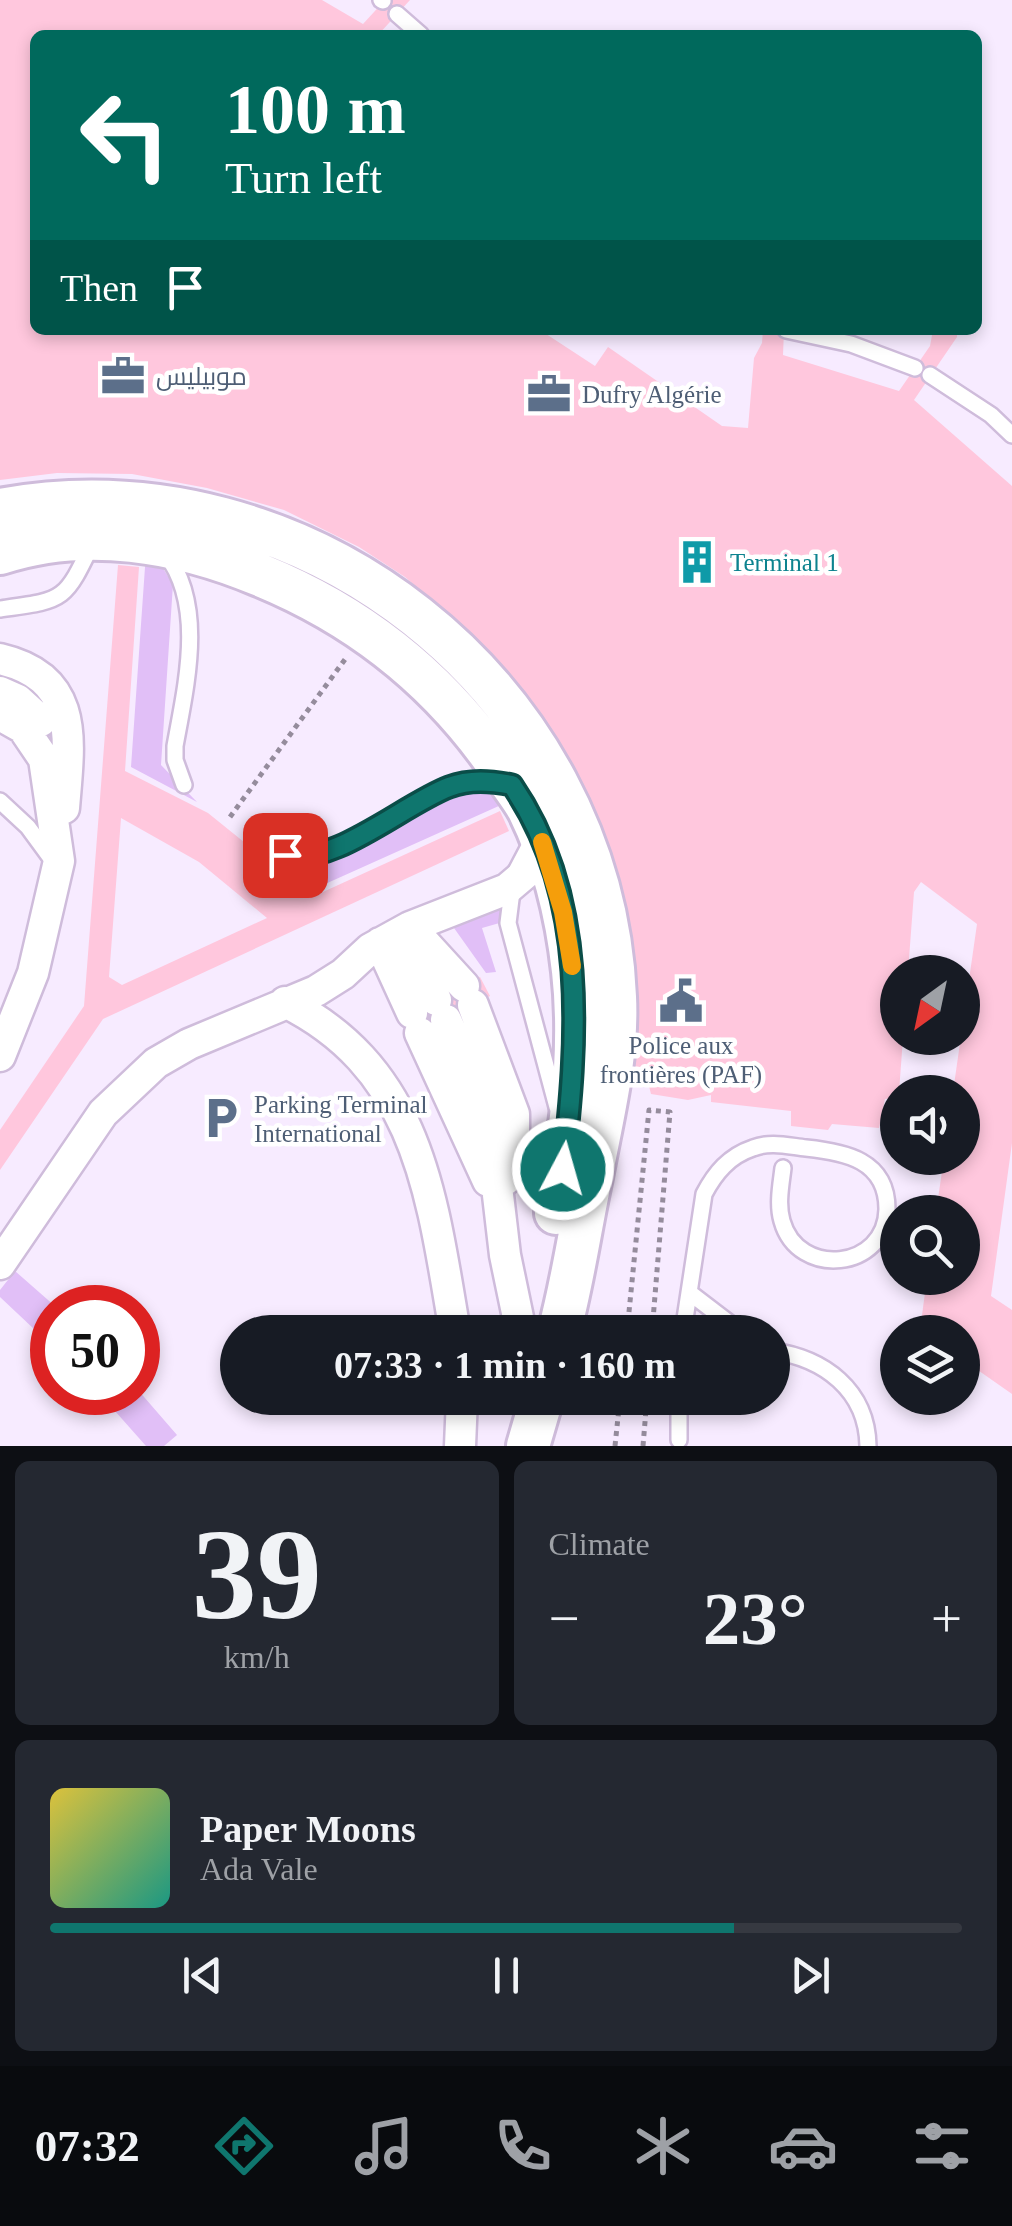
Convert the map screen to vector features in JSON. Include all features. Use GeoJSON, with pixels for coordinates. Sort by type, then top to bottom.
{"type":"FeatureCollection","features":[{"type":"Feature","properties":{"kind":"main road"},"geometry":{"type":"LineString","coordinates":[[0,510],[50,503],[128,503],[216,516],[289,541],[358,575],[422,618],[478,670],[524,728],[561,791],[578,830],[608,940],[615,997],[610,1082],[563,1315]]}},
{"type":"Feature","properties":{"kind":"main road"},"geometry":{"type":"LineString","coordinates":[[0,553],[94,538],[158,545],[232,563],[301,592],[366,630],[446,700],[512,785],[542,844],[563,912],[573,973],[576,1036],[566,1140],[542,1304],[548,1315]]}},
{"type":"Feature","properties":{"kind":"main road"},"geometry":{"type":"LineString","coordinates":[[528,1446],[537,1415]]}},
{"type":"Feature","properties":{"kind":"main road"},"geometry":{"type":"LineString","coordinates":[[543,1415],[544,1446]]}},
{"type":"Feature","properties":{"kind":"street"},"geometry":{"type":"LineString","coordinates":[[0,659],[24,666],[41,678],[65,712],[70,732],[58,864],[33,973],[0,1056]]}},
{"type":"Feature","properties":{"kind":"street"},"geometry":{"type":"LineString","coordinates":[[0,678],[37,698],[59,732],[63,746],[58,864]]}},
{"type":"Feature","properties":{"kind":"street"},"geometry":{"type":"LineString","coordinates":[[0,692],[31,709],[49,734],[54,750],[58,864]]}},
{"type":"Feature","properties":{"kind":"street"},"geometry":{"type":"LineString","coordinates":[[0,715],[23,728],[44,759],[58,864]]}},
{"type":"Feature","properties":{"kind":"street"},"geometry":{"type":"LineString","coordinates":[[0,1264],[88,1133],[136,1078],[189,1044],[330,983],[396,934],[512,886],[542,844]]}},
{"type":"Feature","properties":{"kind":"street"},"geometry":{"type":"LineString","coordinates":[[396,934],[442,1009],[488,1118],[518,1315]]}},
{"type":"Feature","properties":{"kind":"street"},"geometry":{"type":"LineString","coordinates":[[396,934],[442,1009]]}},
{"type":"Feature","properties":{"kind":"street"},"geometry":{"type":"LineString","coordinates":[[285,1002],[341,1035],[384,1084],[399,1113],[429,1202],[452,1315]]}},
{"type":"Feature","properties":{"kind":"street"},"geometry":{"type":"LineString","coordinates":[[460,1446],[461,1415]]}},
{"type":"Feature","properties":{"kind":"lane"},"geometry":{"type":"LineString","coordinates":[[398,14],[416,30]]}},
{"type":"Feature","properties":{"kind":"lane"},"geometry":{"type":"LineString","coordinates":[[809,335],[851,344],[923,372],[990,415],[1012,436]]}},
{"type":"Feature","properties":{"kind":"lane"},"geometry":{"type":"LineString","coordinates":[[0,609],[46,603],[65,593],[94,538]]}},
{"type":"Feature","properties":{"kind":"lane"},"geometry":{"type":"LineString","coordinates":[[158,545],[178,574],[190,606],[190,644],[175,746],[175,760],[184,785]]}},
{"type":"Feature","properties":{"kind":"lane"},"geometry":{"type":"LineString","coordinates":[[285,855],[320,856],[450,787],[491,781],[512,785]]}},
{"type":"Feature","properties":{"kind":"lane"},"geometry":{"type":"LineString","coordinates":[[0,801],[58,864]]}},
{"type":"Feature","properties":{"kind":"lane"},"geometry":{"type":"LineString","coordinates":[[512,886],[508,923],[566,1140]]}},
{"type":"Feature","properties":{"kind":"lane"},"geometry":{"type":"LineString","coordinates":[[686,1315],[704,1194],[725,1164],[757,1146],[838,1151],[856,1155],[870,1166],[881,1181],[887,1215],[871,1247],[837,1262],[818,1260],[801,1251],[788,1238],[781,1220],[784,1168]]}},
{"type":"Feature","properties":{"kind":"lane"},"geometry":{"type":"LineString","coordinates":[[690,1293],[719,1315]]}},
{"type":"Feature","properties":{"kind":"lane"},"geometry":{"type":"LineString","coordinates":[[790,1355],[817,1362],[837,1377],[863,1416],[868,1446]]}},
{"type":"Feature","properties":{"kind":"lane"},"geometry":{"type":"LineString","coordinates":[[679,1440],[680,1415]]}},
{"type":"Feature","properties":{"kind":"path"},"geometry":{"type":"LineString","coordinates":[[230,817],[366,630]]}},
{"type":"Feature","properties":{"kind":"path"},"geometry":{"type":"LineString","coordinates":[[628,1315],[649,1110],[670,1112],[653,1315]]}},
{"type":"Feature","properties":{"kind":"path"},"geometry":{"type":"LineString","coordinates":[[615,1446],[618,1415]]}},
{"type":"Feature","properties":{"kind":"path"},"geometry":{"type":"LineString","coordinates":[[644,1446],[646,1415]]}},
{"type":"Feature","properties":{"kind":"shaded area"},"geometry":{"type":"Polygon","coordinates":[[[146,553],[157,559],[173,584],[161,765],[197,802],[131,767],[146,553]]]}},
{"type":"Feature","properties":{"kind":"shaded area"},"geometry":{"type":"Polygon","coordinates":[[[472,790],[487,792],[501,805],[314,889],[282,861],[306,865],[472,790]]]}},
{"type":"Feature","properties":{"kind":"shaded area"},"geometry":{"type":"Polygon","coordinates":[[[502,904],[503,922],[482,928],[496,972],[486,973],[454,928],[436,916],[502,904]]]}},
{"type":"Feature","properties":{"kind":"shaded area"},"geometry":{"type":"Polygon","coordinates":[[[15,1271],[31,1285],[30,1325],[0,1297],[0,1290],[15,1271]]]}},
{"type":"Feature","properties":{"kind":"shaded area"},"geometry":{"type":"Polygon","coordinates":[[[119,1415],[160,1415],[177,1435],[164,1446],[146,1446],[119,1415]]]}},
{"type":"Feature","properties":{"kind":"building","name":"Terminal 1"},"geometry":{"type":"Polygon","coordinates":[[[0,0],[322,0],[363,24],[385,0],[410,0],[383,30],[30,30],[30,335],[548,335],[595,366],[608,347],[722,426],[748,428],[754,358],[763,335],[784,335],[783,355],[899,391],[930,346],[932,335],[957,335],[914,400],[1012,486],[1012,1143],[991,1296],[1012,1310],[1012,1394],[980,1372],[980,1315],[922,1315],[925,1295],[980,1295],[980,1195],[939,1195],[941,1175],[980,1175],[980,1075],[955,1075],[958,1055],[980,1055],[980,955],[973,955],[977,924],[921,882],[914,892],[909,955],[880,955],[880,1055],[902,1055],[900,1075],[880,1075],[879,1128],[832,1124],[828,1130],[791,1126],[791,1111],[711,1102],[711,1095],[688,1100],[651,1094],[648,1082],[629,1080],[620,904],[580,782],[537,711],[488,649],[405,577],[359,547],[284,510],[207,488],[132,474],[57,473],[0,480],[0,0]]]}},
{"type":"Feature","properties":{"kind":"building"},"geometry":{"type":"Polygon","coordinates":[[[118,565],[139,567],[125,771],[208,813],[312,897],[500,811],[509,831],[103,1019],[0,1170],[0,1130],[84,1006],[118,565]],[[121,818],[109,977],[122,985],[267,918],[199,862],[121,818]]]}},
{"type":"Feature","properties":{"kind":"building"},"geometry":{"type":"Polygon","coordinates":[[[480,977],[490,996],[417,1034],[407,1015],[480,977]]]}},
{"type":"Feature","properties":{"kind":"slow traffic"},"geometry":{"type":"LineString","coordinates":[[542,842],[563,912],[572,966]]}},
{"type":"Feature","properties":{"kind":"place","name":"موبيليس"},"geometry":{"type":"Point","coordinates":[123,376]}},
{"type":"Feature","properties":{"kind":"place","name":"Dufry Algérie"},"geometry":{"type":"Point","coordinates":[549,394]}},
{"type":"Feature","properties":{"kind":"place","name":"Terminal 1"},"geometry":{"type":"Point","coordinates":[697,562]}},
{"type":"Feature","properties":{"kind":"place","name":"Police aux frontières (PAF)"},"geometry":{"type":"Point","coordinates":[681,1001]}},
{"type":"Feature","properties":{"kind":"place","name":"Parking Terminal International"},"geometry":{"type":"Point","coordinates":[221,1118]}},
{"type":"Feature","properties":{"kind":"route"},"geometry":{"type":"LineString","coordinates":[[285,855],[308,859],[320,856],[450,787],[491,781],[512,785],[528,809],[547,855],[569,942],[576,1036],[563,1169]]}}]}
